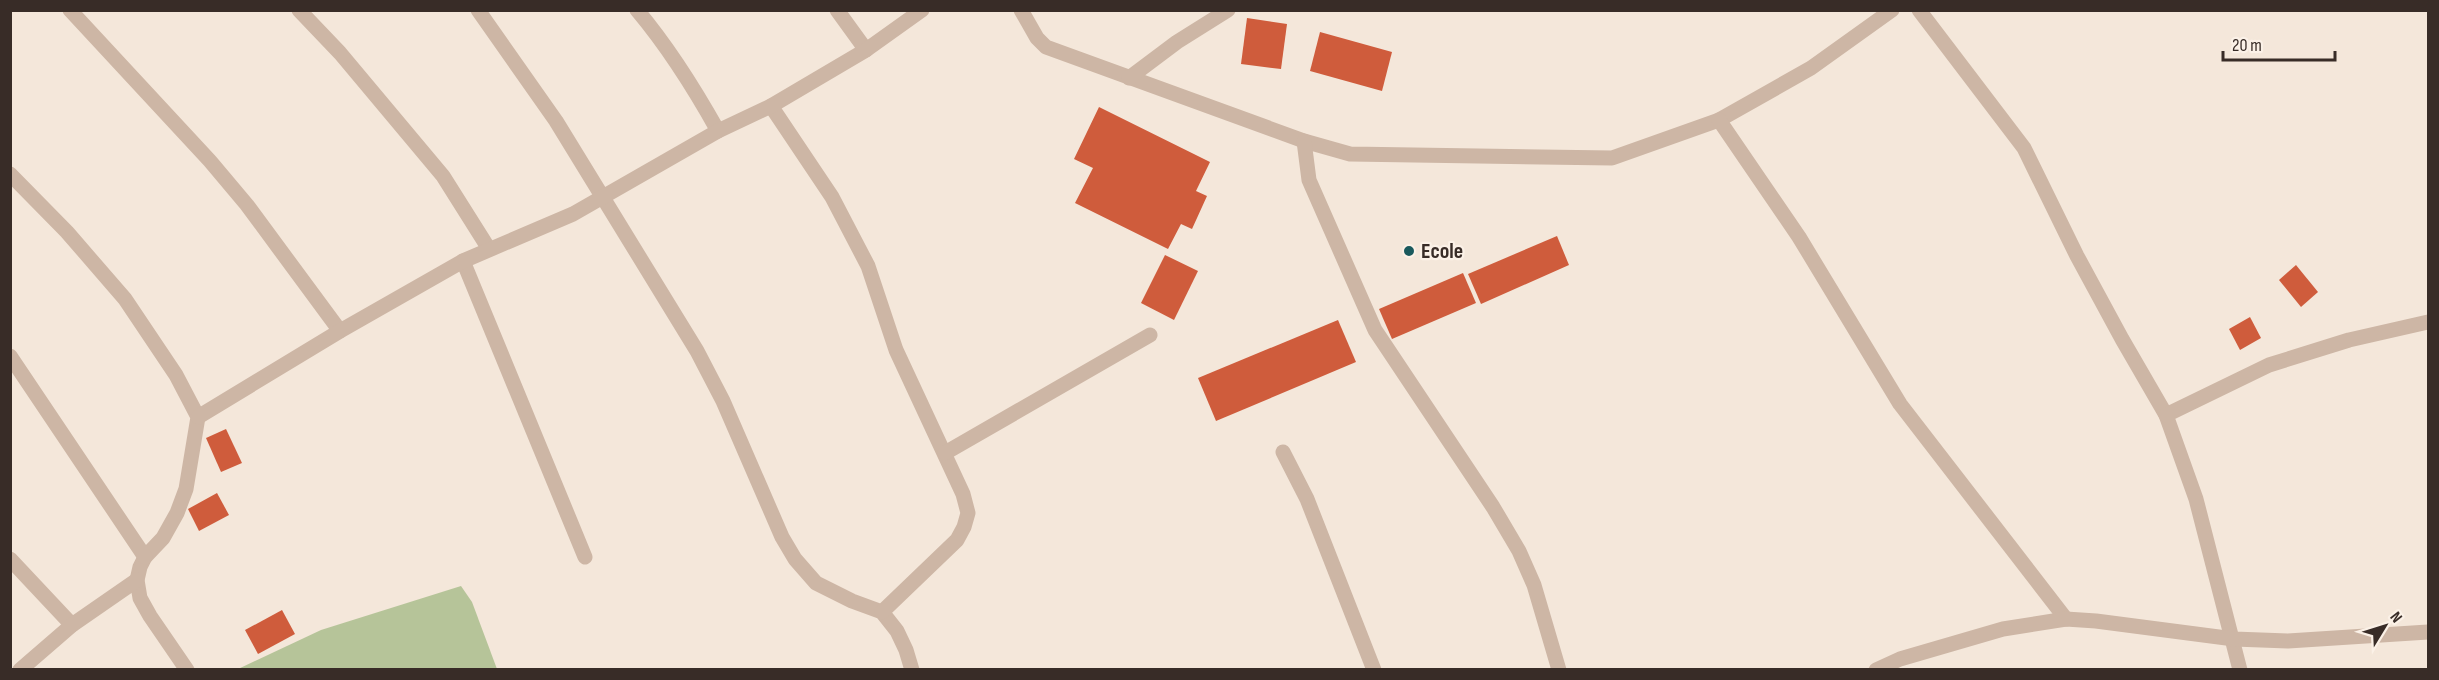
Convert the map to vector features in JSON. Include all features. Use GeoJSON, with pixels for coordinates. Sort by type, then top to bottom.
{"type":"FeatureCollection","features":[{"type":"Feature","properties":{"kind":"street"},"geometry":{"type":"LineString","coordinates":[[70,10],[248,205],[340,331]]}},
{"type":"Feature","properties":{"kind":"street"},"geometry":{"type":"LineString","coordinates":[[299,10],[340,53],[443,176],[489,249]]}},
{"type":"Feature","properties":{"kind":"street"},"geometry":{"type":"LineString","coordinates":[[478,10],[556,121],[697,351],[723,400],[782,537],[795,559],[816,583],[852,601],[882,612],[897,631],[912,669]]}},
{"type":"Feature","properties":{"kind":"street"},"geometry":{"type":"LineString","coordinates":[[637,10],[661,38],[718,131]]}},
{"type":"Feature","properties":{"kind":"street"},"geometry":{"type":"LineString","coordinates":[[837,10],[866,50]]}},
{"type":"Feature","properties":{"kind":"street"},"geometry":{"type":"LineString","coordinates":[[198,417],[340,331],[463,261],[573,214],[718,131],[771,106],[866,50],[922,10]]}},
{"type":"Feature","properties":{"kind":"street"},"geometry":{"type":"LineString","coordinates":[[1021,10],[1037,38],[1046,47],[1304,141],[1350,154],[1612,158],[1719,120],[1811,68],[1892,10]]}},
{"type":"Feature","properties":{"kind":"street"},"geometry":{"type":"LineString","coordinates":[[1129,78],[1177,42],[1228,10]]}},
{"type":"Feature","properties":{"kind":"street"},"geometry":{"type":"LineString","coordinates":[[1919,10],[2024,148],[2082,266],[2166,415],[2196,499],[2240,669]]}},
{"type":"Feature","properties":{"kind":"street"},"geometry":{"type":"LineString","coordinates":[[771,106],[832,197],[868,266],[896,350],[945,453],[963,494],[968,513],[957,540],[882,612]]}},
{"type":"Feature","properties":{"kind":"street"},"geometry":{"type":"LineString","coordinates":[[1719,120],[1799,237],[1900,404],[2066,619]]}},
{"type":"Feature","properties":{"kind":"street"},"geometry":{"type":"LineString","coordinates":[[1304,141],[1309,180],[1375,330],[1520,551],[1534,585],[1559,669]]}},
{"type":"Feature","properties":{"kind":"street"},"geometry":{"type":"LineString","coordinates":[[10,174],[67,232],[124,299],[176,375],[198,417],[186,489],[177,513],[163,538],[145,557],[137,580],[140,598],[150,616],[187,669]]}},
{"type":"Feature","properties":{"kind":"street"},"geometry":{"type":"LineString","coordinates":[[463,261],[585,557]]}},
{"type":"Feature","properties":{"kind":"street"},"geometry":{"type":"LineString","coordinates":[[2166,415],[2269,365],[2349,340],[2428,322]]}},
{"type":"Feature","properties":{"kind":"street"},"geometry":{"type":"LineString","coordinates":[[945,453],[1150,335]]}},
{"type":"Feature","properties":{"kind":"street"},"geometry":{"type":"LineString","coordinates":[[10,356],[145,557]]}},
{"type":"Feature","properties":{"kind":"street"},"geometry":{"type":"LineString","coordinates":[[1282,452],[1307,499],[1374,669]]}},
{"type":"Feature","properties":{"kind":"street"},"geometry":{"type":"LineString","coordinates":[[10,559],[72,624]]}},
{"type":"Feature","properties":{"kind":"street"},"geometry":{"type":"LineString","coordinates":[[20,669],[72,624],[137,580]]}},
{"type":"Feature","properties":{"kind":"street"},"geometry":{"type":"LineString","coordinates":[[1876,669],[1900,659],[2004,629],[2066,619],[2234,639],[2288,641],[2428,632]]}},
{"type":"Feature","properties":{"kind":"green space"},"geometry":{"type":"Polygon","coordinates":[[[461,586],[472,602],[497,669],[238,669],[321,630],[461,586]]]}},
{"type":"Feature","properties":{"kind":"building"},"geometry":{"type":"Polygon","coordinates":[[[1247,18],[1287,24],[1281,69],[1241,64],[1247,18]]]}},
{"type":"Feature","properties":{"kind":"building"},"geometry":{"type":"Polygon","coordinates":[[[1320,32],[1392,52],[1382,91],[1310,71],[1320,32]]]}},
{"type":"Feature","properties":{"kind":"building"},"geometry":{"type":"Polygon","coordinates":[[[1099,107],[1210,162],[1196,191],[1207,196],[1192,229],[1181,224],[1168,249],[1075,203],[1093,168],[1074,159],[1099,107]]]}},
{"type":"Feature","properties":{"kind":"building"},"geometry":{"type":"Polygon","coordinates":[[[1557,236],[1569,265],[1481,304],[1468,274],[1557,236]]]}},
{"type":"Feature","properties":{"kind":"building"},"geometry":{"type":"Polygon","coordinates":[[[1165,255],[1198,271],[1174,320],[1141,303],[1165,255]]]}},
{"type":"Feature","properties":{"kind":"building"},"geometry":{"type":"Polygon","coordinates":[[[2296,265],[2318,292],[2301,307],[2279,280],[2296,265]]]}},
{"type":"Feature","properties":{"kind":"building"},"geometry":{"type":"Polygon","coordinates":[[[1463,273],[1476,303],[1392,339],[1379,309],[1463,273]]]}},
{"type":"Feature","properties":{"kind":"building"},"geometry":{"type":"Polygon","coordinates":[[[2250,317],[2261,338],[2240,350],[2229,329],[2250,317]]]}},
{"type":"Feature","properties":{"kind":"building"},"geometry":{"type":"Polygon","coordinates":[[[1338,320],[1356,362],[1216,421],[1198,378],[1338,320]]]}},
{"type":"Feature","properties":{"kind":"building"},"geometry":{"type":"Polygon","coordinates":[[[226,429],[242,463],[221,472],[206,438],[226,429]]]}},
{"type":"Feature","properties":{"kind":"building"},"geometry":{"type":"Polygon","coordinates":[[[217,493],[229,515],[199,531],[188,509],[217,493]]]}},
{"type":"Feature","properties":{"kind":"building"},"geometry":{"type":"Polygon","coordinates":[[[282,610],[295,634],[258,654],[245,630],[282,610]]]}},
{"type":"Feature","properties":{"kind":"place","name":"Ecole"},"geometry":{"type":"Point","coordinates":[1409,251]}}]}
